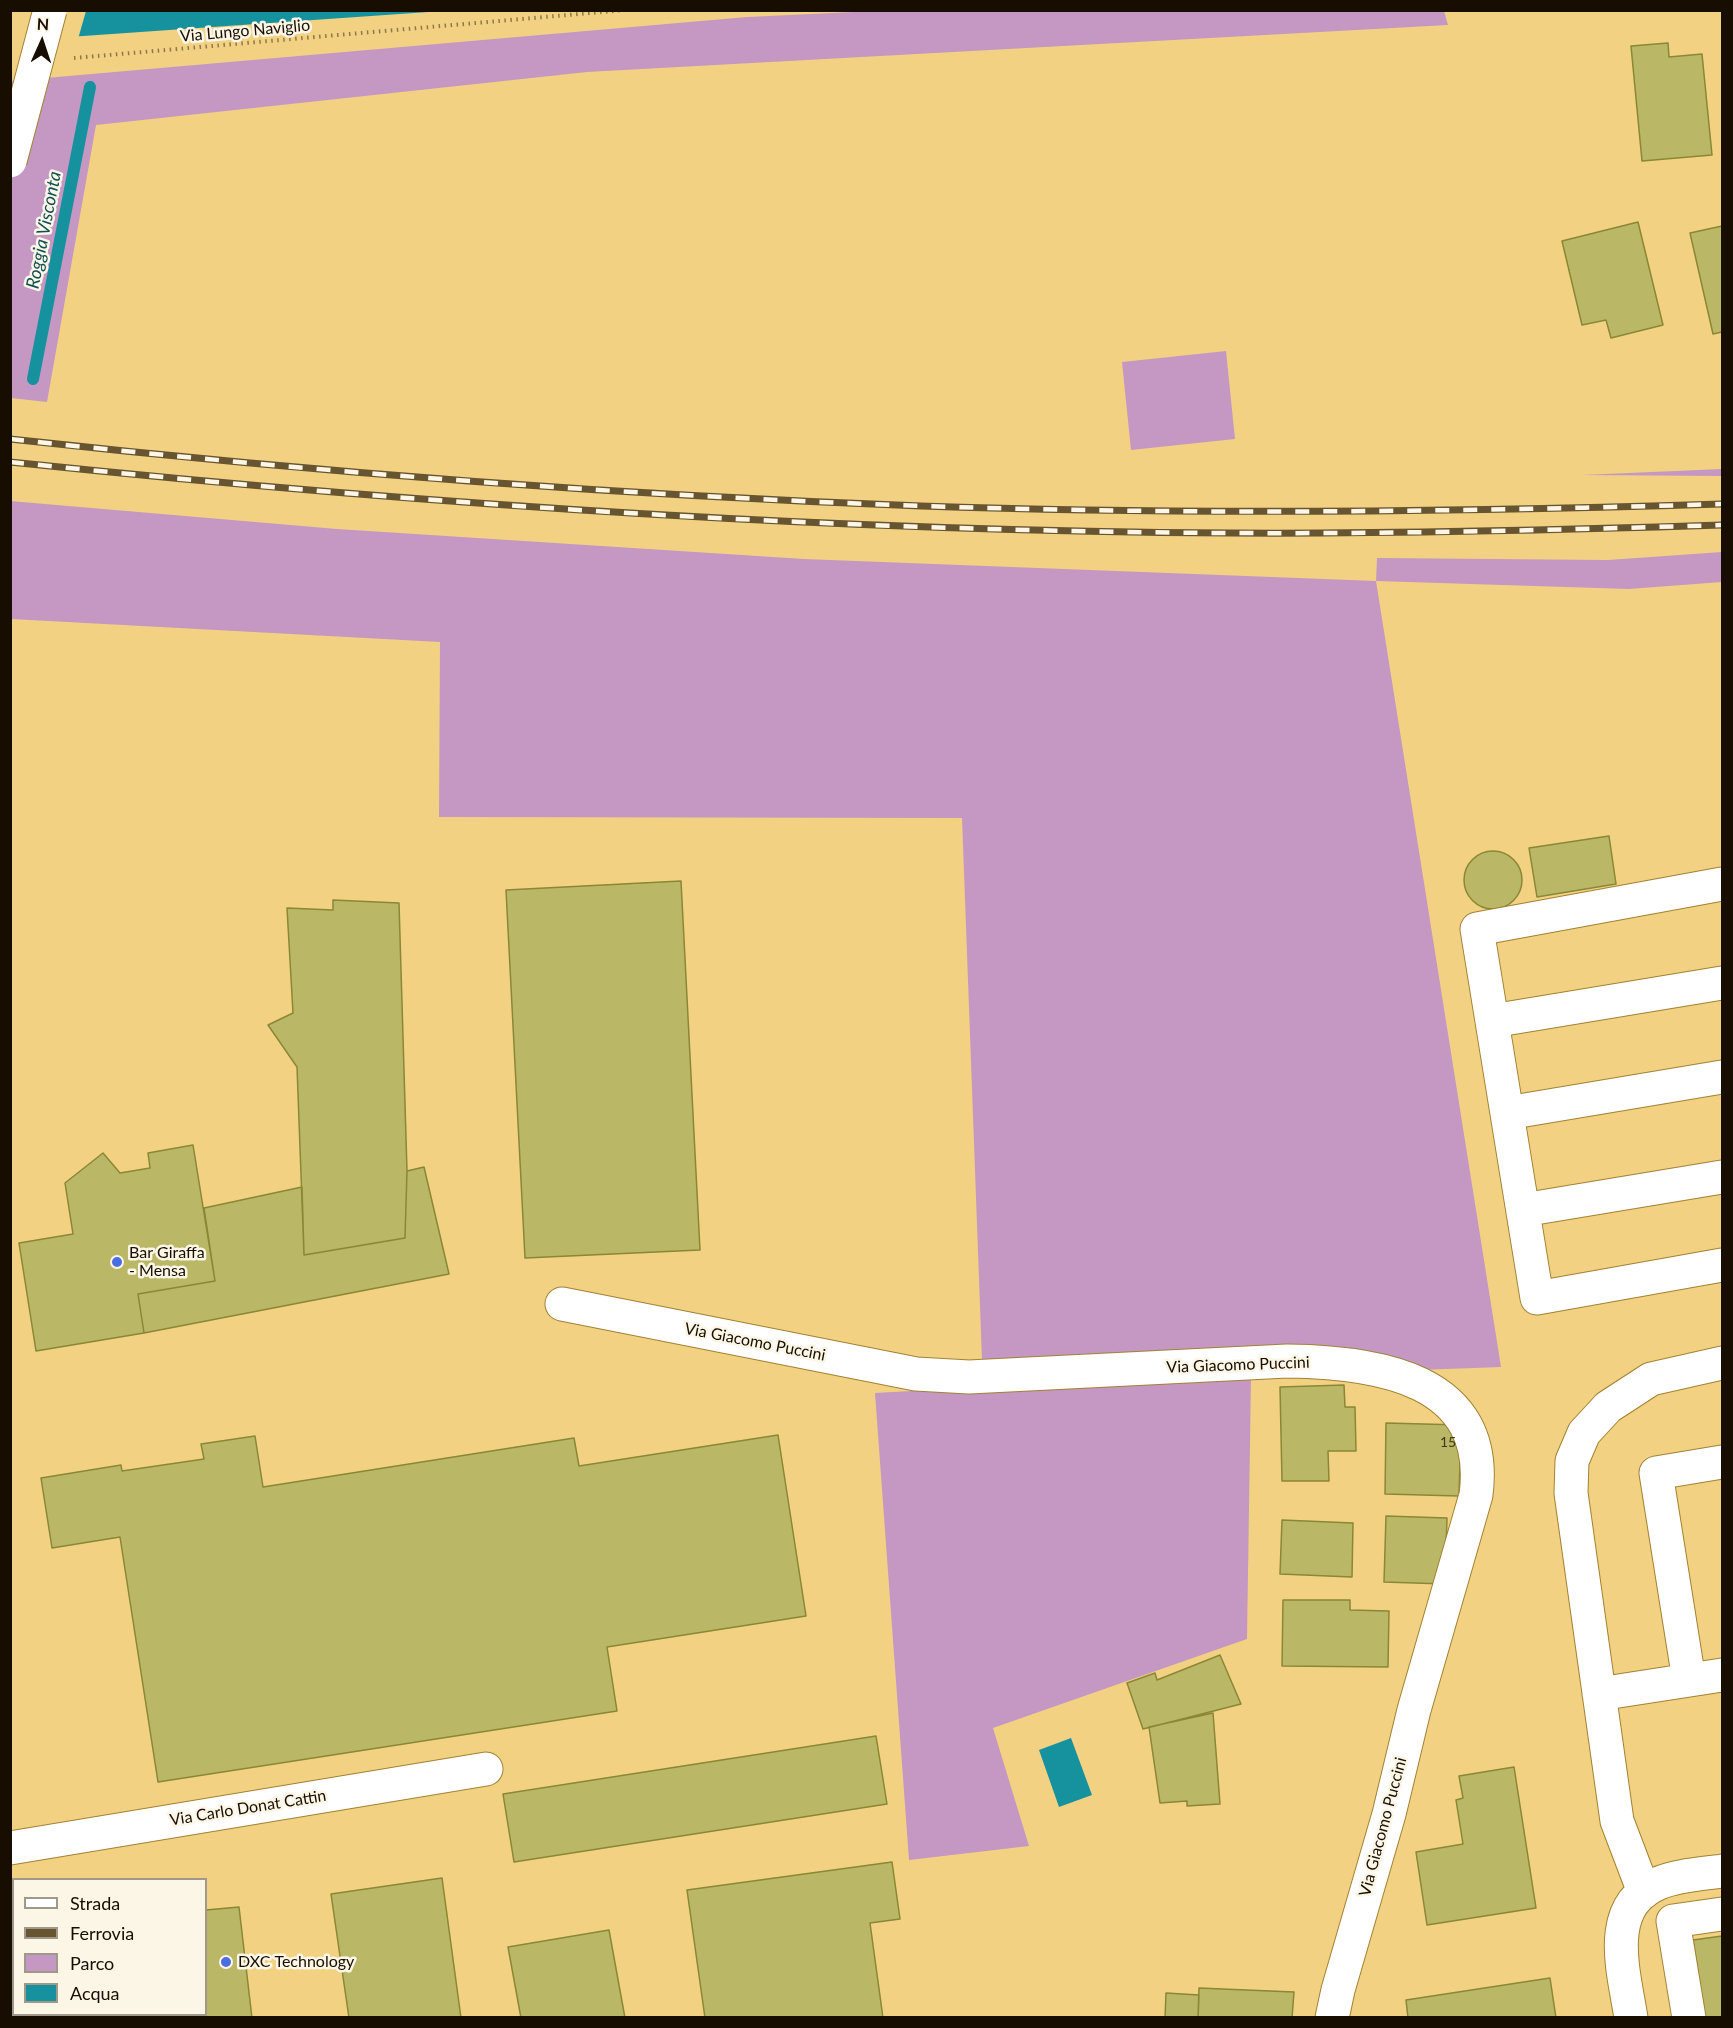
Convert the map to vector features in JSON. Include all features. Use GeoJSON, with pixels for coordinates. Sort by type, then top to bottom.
{"type":"FeatureCollection","features":[{"type":"Feature","properties":{"kind":"street"},"geometry":{"type":"LineString","coordinates":[[10,161],[50,10]]}},
{"type":"Feature","properties":{"kind":"street"},"geometry":{"type":"LineString","coordinates":[[1722,884],[1477,929],[1537,1298],[1722,1265]]}},
{"type":"Feature","properties":{"kind":"street"},"geometry":{"type":"LineString","coordinates":[[1492,1021],[1722,983]]}},
{"type":"Feature","properties":{"kind":"street"},"geometry":{"type":"LineString","coordinates":[[1507,1113],[1722,1077]]}},
{"type":"Feature","properties":{"kind":"street"},"geometry":{"type":"LineString","coordinates":[[1523,1210],[1722,1177]]}},
{"type":"Feature","properties":{"kind":"street","name":"Via Giacomo Puccini"},"geometry":{"type":"LineString","coordinates":[[562,1304],[916,1374],[969,1377],[1303,1361],[1347,1365],[1401,1377],[1426,1387],[1452,1405],[1466,1424],[1474,1446],[1478,1469],[1476,1495],[1414,1710],[1389,1814],[1332,2018]]}},
{"type":"Feature","properties":{"kind":"street"},"geometry":{"type":"LineString","coordinates":[[1644,1892],[1617,1821],[1571,1493],[1572,1461],[1584,1433],[1608,1407],[1651,1379],[1722,1363]]}},
{"type":"Feature","properties":{"kind":"street"},"geometry":{"type":"LineString","coordinates":[[1689,1680],[1656,1473],[1722,1462]]}},
{"type":"Feature","properties":{"kind":"street"},"geometry":{"type":"LineString","coordinates":[[1599,1694],[1722,1675]]}},
{"type":"Feature","properties":{"kind":"street","name":"Via Carlo Donat Cattin"},"geometry":{"type":"LineString","coordinates":[[10,1848],[486,1769]]}},
{"type":"Feature","properties":{"kind":"street"},"geometry":{"type":"LineString","coordinates":[[1631,2018],[1620,1936],[1627,1912],[1644,1892],[1666,1881],[1722,1871]]}},
{"type":"Feature","properties":{"kind":"street"},"geometry":{"type":"LineString","coordinates":[[1689,2018],[1673,1921],[1722,1914]]}},
{"type":"Feature","properties":{"kind":"path","name":"Via Lungo Naviglio"},"geometry":{"type":"LineString","coordinates":[[70,58],[626,10]]}},
{"type":"Feature","properties":{"kind":"green space"},"geometry":{"type":"Polygon","coordinates":[[[896,10],[1444,11],[1448,25],[587,72],[96,125],[47,402],[11,398],[11,81],[747,17],[896,10]]]}},
{"type":"Feature","properties":{"kind":"green space"},"geometry":{"type":"Polygon","coordinates":[[[1226,351],[1235,439],[1131,450],[1122,362],[1226,351]]]}},
{"type":"Feature","properties":{"kind":"green space"},"geometry":{"type":"Polygon","coordinates":[[[1722,469],[1722,476],[1582,475],[1722,469]]]}},
{"type":"Feature","properties":{"kind":"green space"},"geometry":{"type":"Polygon","coordinates":[[[10,501],[337,529],[804,559],[1376,581],[1501,1367],[1251,1376],[1247,1639],[993,1728],[1029,1846],[909,1860],[875,1393],[983,1387],[962,818],[439,817],[440,642],[11,619],[10,501]]]}},
{"type":"Feature","properties":{"kind":"green space"},"geometry":{"type":"Polygon","coordinates":[[[1722,552],[1722,582],[1629,589],[1376,581],[1377,558],[1608,560],[1722,552]]]}},
{"type":"Feature","properties":{"kind":"water"},"geometry":{"type":"Polygon","coordinates":[[[11,11],[443,11],[11,41],[11,11]]]}},
{"type":"Feature","properties":{"kind":"water"},"geometry":{"type":"Polygon","coordinates":[[[1071,1738],[1092,1795],[1059,1807],[1039,1750],[1071,1738]]]}},
{"type":"Feature","properties":{"kind":"pier"},"geometry":{"type":"Polygon","coordinates":[[[11,11],[86,11],[78,39],[10,44],[11,11]]]}},
{"type":"Feature","properties":{"kind":"building"},"geometry":{"type":"Polygon","coordinates":[[[1668,43],[1669,57],[1702,54],[1712,155],[1642,161],[1631,46],[1668,43]]]}},
{"type":"Feature","properties":{"kind":"building"},"geometry":{"type":"Polygon","coordinates":[[[1638,222],[1663,325],[1611,338],[1606,320],[1582,325],[1562,241],[1638,222]]]}},
{"type":"Feature","properties":{"kind":"building"},"geometry":{"type":"Polygon","coordinates":[[[1722,226],[1722,332],[1713,334],[1690,233],[1722,226]]]}},
{"type":"Feature","properties":{"kind":"building"},"geometry":{"type":"Polygon","coordinates":[[[1609,836],[1616,884],[1537,897],[1529,848],[1609,836]]]}},
{"type":"Feature","properties":{"kind":"building"},"geometry":{"type":"Polygon","coordinates":[[[1487,851],[1499,851],[1514,859],[1522,874],[1522,886],[1514,901],[1499,909],[1487,909],[1472,901],[1464,886],[1464,874],[1472,859],[1487,851]]]}},
{"type":"Feature","properties":{"kind":"building"},"geometry":{"type":"Polygon","coordinates":[[[681,881],[700,1250],[525,1258],[506,890],[681,881]]]}},
{"type":"Feature","properties":{"kind":"building"},"geometry":{"type":"Polygon","coordinates":[[[333,900],[399,903],[407,1171],[405,1238],[304,1255],[297,1067],[268,1025],[293,1013],[287,908],[333,910],[333,900]]]}},
{"type":"Feature","properties":{"kind":"building","name":"Bar Giraffa - Mensa"},"geometry":{"type":"Polygon","coordinates":[[[193,1145],[215,1281],[138,1294],[144,1333],[36,1351],[19,1243],[73,1234],[65,1183],[103,1153],[120,1173],[150,1168],[148,1153],[193,1145]]]}},
{"type":"Feature","properties":{"kind":"building"},"geometry":{"type":"Polygon","coordinates":[[[424,1167],[449,1274],[144,1333],[138,1294],[215,1281],[204,1208],[302,1187],[304,1255],[405,1238],[407,1171],[424,1167]]]}},
{"type":"Feature","properties":{"kind":"building"},"geometry":{"type":"Polygon","coordinates":[[[1344,1385],[1345,1407],[1355,1407],[1356,1451],[1328,1451],[1329,1481],[1282,1481],[1280,1387],[1344,1385]]]}},
{"type":"Feature","properties":{"kind":"building"},"geometry":{"type":"Polygon","coordinates":[[[1386,1423],[1461,1425],[1459,1496],[1385,1494],[1386,1423]]]}},
{"type":"Feature","properties":{"kind":"building"},"geometry":{"type":"Polygon","coordinates":[[[778,1435],[806,1616],[607,1647],[617,1711],[158,1782],[120,1537],[52,1548],[41,1478],[121,1465],[122,1471],[204,1459],[201,1444],[255,1436],[263,1487],[574,1438],[579,1466],[778,1435]]]}},
{"type":"Feature","properties":{"kind":"building"},"geometry":{"type":"Polygon","coordinates":[[[1386,1516],[1447,1518],[1445,1584],[1384,1582],[1386,1516]]]}},
{"type":"Feature","properties":{"kind":"building"},"geometry":{"type":"Polygon","coordinates":[[[1282,1520],[1353,1523],[1352,1577],[1280,1574],[1282,1520]]]}},
{"type":"Feature","properties":{"kind":"building"},"geometry":{"type":"Polygon","coordinates":[[[1283,1600],[1350,1600],[1350,1610],[1389,1611],[1388,1667],[1282,1666],[1283,1600]]]}},
{"type":"Feature","properties":{"kind":"building"},"geometry":{"type":"Polygon","coordinates":[[[1220,1655],[1241,1704],[1143,1729],[1127,1683],[1155,1673],[1157,1680],[1220,1655]]]}},
{"type":"Feature","properties":{"kind":"building"},"geometry":{"type":"Polygon","coordinates":[[[1213,1713],[1220,1804],[1187,1806],[1187,1801],[1160,1803],[1149,1727],[1213,1713]]]}},
{"type":"Feature","properties":{"kind":"building"},"geometry":{"type":"Polygon","coordinates":[[[876,1736],[887,1804],[514,1862],[503,1794],[876,1736]]]}},
{"type":"Feature","properties":{"kind":"building"},"geometry":{"type":"Polygon","coordinates":[[[1514,1767],[1536,1908],[1427,1925],[1416,1852],[1463,1844],[1456,1800],[1463,1798],[1459,1776],[1514,1767]]]}},
{"type":"Feature","properties":{"kind":"building"},"geometry":{"type":"Polygon","coordinates":[[[892,1862],[900,1919],[870,1923],[883,2018],[705,2018],[687,1890],[892,1862]]]}},
{"type":"Feature","properties":{"kind":"building"},"geometry":{"type":"Polygon","coordinates":[[[442,1878],[461,2018],[349,2018],[331,1894],[442,1878]]]}},
{"type":"Feature","properties":{"kind":"building","name":"DXC Technology"},"geometry":{"type":"Polygon","coordinates":[[[239,1907],[252,2018],[114,2018],[114,2016],[207,2016],[207,1910],[239,1907]]]}},
{"type":"Feature","properties":{"kind":"building"},"geometry":{"type":"Polygon","coordinates":[[[609,1930],[625,2018],[521,2018],[508,1947],[609,1930]]]}},
{"type":"Feature","properties":{"kind":"building"},"geometry":{"type":"Polygon","coordinates":[[[1722,1936],[1722,2018],[1705,2018],[1693,1940],[1722,1936]]]}},
{"type":"Feature","properties":{"kind":"building"},"geometry":{"type":"Polygon","coordinates":[[[1550,1978],[1556,2018],[1408,2018],[1406,2000],[1550,1978]]]}},
{"type":"Feature","properties":{"kind":"building"},"geometry":{"type":"Polygon","coordinates":[[[1199,1988],[1294,1992],[1292,2018],[1198,2018],[1199,1988]]]}},
{"type":"Feature","properties":{"kind":"building"},"geometry":{"type":"Polygon","coordinates":[[[1166,1993],[1199,1995],[1198,2018],[1165,2018],[1166,1993]]]}},
{"type":"Feature","properties":{"kind":"waterway","name":"Roggia Visconta"},"geometry":{"type":"LineString","coordinates":[[33,379],[90,87]]}},
{"type":"Feature","properties":{"kind":"railway"},"geometry":{"type":"LineString","coordinates":[[10,439],[237,462],[465,481],[693,496],[921,506],[1121,511],[1322,511],[1722,504]]}},
{"type":"Feature","properties":{"kind":"railway"},"geometry":{"type":"LineString","coordinates":[[10,462],[315,491],[467,502],[773,521],[926,527],[1292,533],[1722,525]]}},
{"type":"Feature","properties":{"kind":"place","name":"Bar Giraffa - Mensa"},"geometry":{"type":"Point","coordinates":[117,1262]}},
{"type":"Feature","properties":{"kind":"place","name":"DXC Technology"},"geometry":{"type":"Point","coordinates":[226,1962]}}]}
